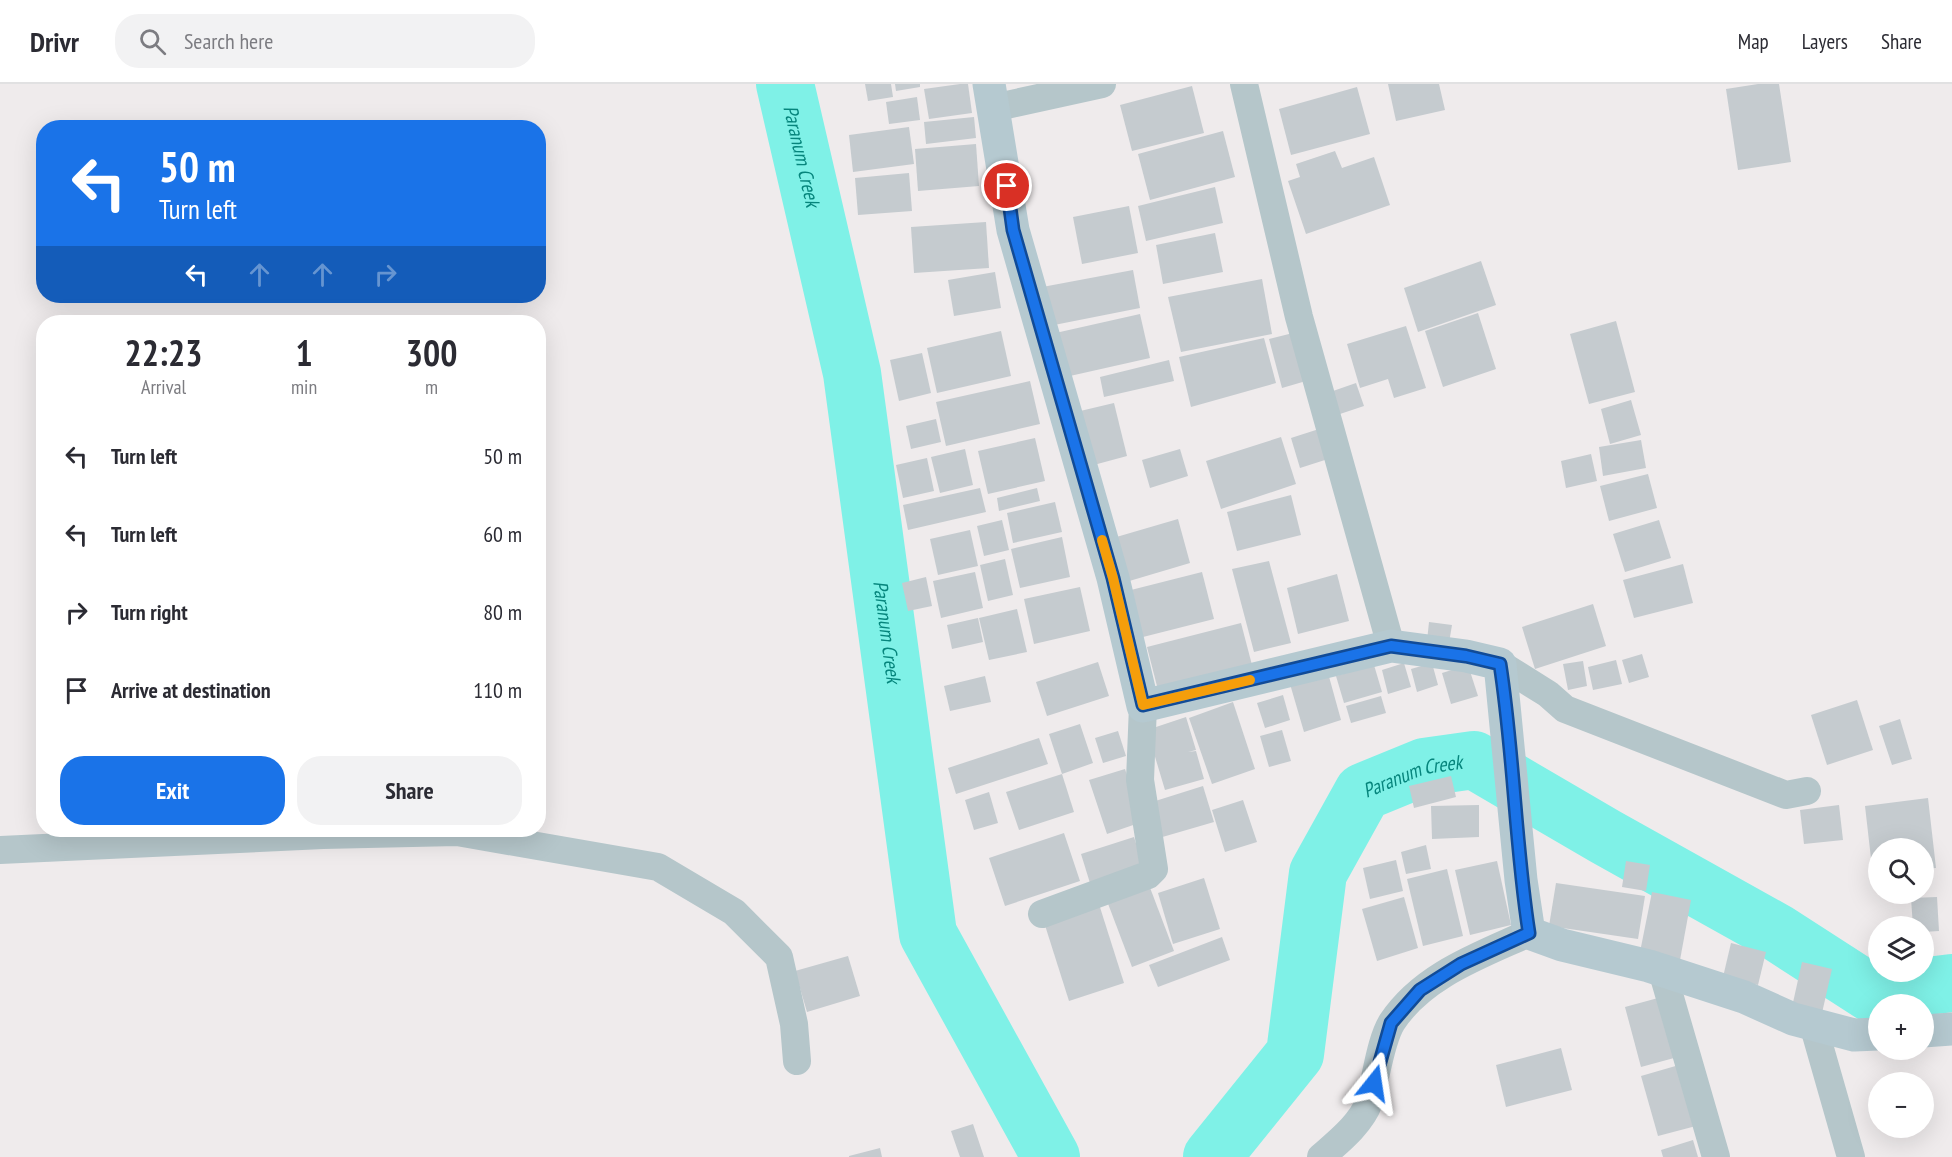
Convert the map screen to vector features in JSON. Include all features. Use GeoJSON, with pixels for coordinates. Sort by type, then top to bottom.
{"type":"FeatureCollection","features":[{"type":"Feature","properties":{"kind":"street"},"geometry":{"type":"LineString","coordinates":[[1042,914],[1148,875],[1154,869],[1140,780],[1143,705],[1113,578],[1013,230],[991,96],[1102,84]]}},
{"type":"Feature","properties":{"kind":"street"},"geometry":{"type":"LineString","coordinates":[[1244,84],[1299,316],[1391,646]]}},
{"type":"Feature","properties":{"kind":"street"},"geometry":{"type":"LineString","coordinates":[[1143,705],[1391,646],[1466,656],[1501,675],[1548,694],[1565,709],[1786,795],[1807,791]]}},
{"type":"Feature","properties":{"kind":"street"},"geometry":{"type":"LineString","coordinates":[[1501,675],[1521,880],[1529,933]]}},
{"type":"Feature","properties":{"kind":"street"},"geometry":{"type":"LineString","coordinates":[[0,850],[289,837]]}},
{"type":"Feature","properties":{"kind":"street"},"geometry":{"type":"LineString","coordinates":[[486,837],[657,867],[734,912],[779,957],[794,1023],[797,1061]]}},
{"type":"Feature","properties":{"kind":"street"},"geometry":{"type":"LineString","coordinates":[[1321,1157],[1350,1130],[1368,1104],[1391,1023],[1420,990],[1461,964],[1529,933],[1562,945],[1662,970],[1744,997],[1793,1019],[1854,1035],[1868,1034]]}},
{"type":"Feature","properties":{"kind":"street"},"geometry":{"type":"LineString","coordinates":[[1662,970],[1716,1157]]}},
{"type":"Feature","properties":{"kind":"street"},"geometry":{"type":"LineString","coordinates":[[1813,1024],[1851,1157]]}},
{"type":"Feature","properties":{"kind":"street"},"geometry":{"type":"LineString","coordinates":[[1934,1030],[1952,1029]]}},
{"type":"Feature","properties":{"kind":"building"},"geometry":{"type":"Polygon","coordinates":[[[865,84],[891,84],[893,97],[868,101],[865,84]]]}},
{"type":"Feature","properties":{"kind":"building"},"geometry":{"type":"Polygon","coordinates":[[[895,84],[920,84],[920,87],[896,91],[895,84]]]}},
{"type":"Feature","properties":{"kind":"building"},"geometry":{"type":"Polygon","coordinates":[[[968,84],[972,113],[929,119],[924,89],[968,84]]]}},
{"type":"Feature","properties":{"kind":"building"},"geometry":{"type":"Polygon","coordinates":[[[1388,84],[1439,84],[1445,110],[1396,121],[1388,84]]]}},
{"type":"Feature","properties":{"kind":"building"},"geometry":{"type":"Polygon","coordinates":[[[1758,84],[1779,84],[1791,162],[1738,170],[1726,89],[1758,84]]]}},
{"type":"Feature","properties":{"kind":"building"},"geometry":{"type":"Polygon","coordinates":[[[1192,86],[1204,133],[1132,151],[1120,105],[1192,86]]]}},
{"type":"Feature","properties":{"kind":"building"},"geometry":{"type":"Polygon","coordinates":[[[1357,87],[1370,134],[1291,155],[1279,109],[1357,87]]]}},
{"type":"Feature","properties":{"kind":"building"},"geometry":{"type":"Polygon","coordinates":[[[917,97],[920,120],[889,124],[886,102],[917,97]]]}},
{"type":"Feature","properties":{"kind":"building"},"geometry":{"type":"Polygon","coordinates":[[[974,117],[976,138],[926,144],[924,122],[974,117]]]}},
{"type":"Feature","properties":{"kind":"building"},"geometry":{"type":"Polygon","coordinates":[[[909,127],[914,164],[853,172],[849,135],[909,127]]]}},
{"type":"Feature","properties":{"kind":"building"},"geometry":{"type":"Polygon","coordinates":[[[1223,131],[1235,177],[1150,200],[1138,154],[1223,131]]]}},
{"type":"Feature","properties":{"kind":"building"},"geometry":{"type":"Polygon","coordinates":[[[976,144],[979,186],[918,191],[915,149],[976,144]]]}},
{"type":"Feature","properties":{"kind":"building"},"geometry":{"type":"Polygon","coordinates":[[[1335,151],[1342,168],[1374,157],[1390,205],[1306,234],[1288,181],[1300,177],[1296,164],[1335,151]]]}},
{"type":"Feature","properties":{"kind":"building"},"geometry":{"type":"Polygon","coordinates":[[[909,173],[912,211],[858,215],[855,178],[909,173]]]}},
{"type":"Feature","properties":{"kind":"building"},"geometry":{"type":"Polygon","coordinates":[[[1215,187],[1223,223],[1146,241],[1138,206],[1215,187]]]}},
{"type":"Feature","properties":{"kind":"building"},"geometry":{"type":"Polygon","coordinates":[[[1129,206],[1138,253],[1082,264],[1073,217],[1129,206]]]}},
{"type":"Feature","properties":{"kind":"building"},"geometry":{"type":"Polygon","coordinates":[[[986,222],[989,268],[914,273],[911,227],[986,222]]]}},
{"type":"Feature","properties":{"kind":"building"},"geometry":{"type":"Polygon","coordinates":[[[1215,233],[1223,272],[1163,284],[1156,245],[1215,233]]]}},
{"type":"Feature","properties":{"kind":"building"},"geometry":{"type":"Polygon","coordinates":[[[1481,261],[1496,305],[1418,332],[1404,288],[1481,261]]]}},
{"type":"Feature","properties":{"kind":"building"},"geometry":{"type":"Polygon","coordinates":[[[1133,270],[1140,308],[1044,327],[1037,288],[1133,270]]]}},
{"type":"Feature","properties":{"kind":"building"},"geometry":{"type":"Polygon","coordinates":[[[995,272],[1001,308],[954,316],[948,280],[995,272]]]}},
{"type":"Feature","properties":{"kind":"building"},"geometry":{"type":"Polygon","coordinates":[[[1262,279],[1272,334],[1181,352],[1168,297],[1262,279]]]}},
{"type":"Feature","properties":{"kind":"building"},"geometry":{"type":"Polygon","coordinates":[[[1478,313],[1496,369],[1443,387],[1425,331],[1478,313]]]}},
{"type":"Feature","properties":{"kind":"building"},"geometry":{"type":"Polygon","coordinates":[[[1140,314],[1150,358],[1061,378],[1051,334],[1140,314]]]}},
{"type":"Feature","properties":{"kind":"building"},"geometry":{"type":"Polygon","coordinates":[[[1616,321],[1635,392],[1589,404],[1570,334],[1616,321]]]}},
{"type":"Feature","properties":{"kind":"building"},"geometry":{"type":"Polygon","coordinates":[[[1406,326],[1426,388],[1394,398],[1388,379],[1360,388],[1347,344],[1406,326]]]}},
{"type":"Feature","properties":{"kind":"building"},"geometry":{"type":"Polygon","coordinates":[[[1001,331],[1011,376],[937,393],[927,348],[1001,331]]]}},
{"type":"Feature","properties":{"kind":"building"},"geometry":{"type":"Polygon","coordinates":[[[1293,333],[1306,381],[1282,388],[1269,339],[1293,333]]]}},
{"type":"Feature","properties":{"kind":"building"},"geometry":{"type":"Polygon","coordinates":[[[1264,338],[1276,383],[1191,407],[1179,357],[1264,338]]]}},
{"type":"Feature","properties":{"kind":"building"},"geometry":{"type":"Polygon","coordinates":[[[922,353],[931,393],[899,401],[890,360],[922,353]]]}},
{"type":"Feature","properties":{"kind":"building"},"geometry":{"type":"Polygon","coordinates":[[[1169,360],[1174,381],[1104,397],[1100,377],[1169,360]]]}},
{"type":"Feature","properties":{"kind":"building"},"geometry":{"type":"Polygon","coordinates":[[[1030,381],[1040,424],[946,446],[936,402],[1030,381]]]}},
{"type":"Feature","properties":{"kind":"building"},"geometry":{"type":"Polygon","coordinates":[[[1356,383],[1364,406],[1340,414],[1333,391],[1356,383]]]}},
{"type":"Feature","properties":{"kind":"building"},"geometry":{"type":"Polygon","coordinates":[[[1631,400],[1641,435],[1610,444],[1601,409],[1631,400]]]}},
{"type":"Feature","properties":{"kind":"building"},"geometry":{"type":"Polygon","coordinates":[[[1114,403],[1127,456],[1090,466],[1076,412],[1114,403]]]}},
{"type":"Feature","properties":{"kind":"building"},"geometry":{"type":"Polygon","coordinates":[[[936,419],[941,442],[911,449],[906,426],[936,419]]]}},
{"type":"Feature","properties":{"kind":"building"},"geometry":{"type":"Polygon","coordinates":[[[1319,429],[1328,459],[1300,468],[1291,438],[1319,429]]]}},
{"type":"Feature","properties":{"kind":"building"},"geometry":{"type":"Polygon","coordinates":[[[1281,437],[1296,484],[1221,509],[1206,461],[1281,437]]]}},
{"type":"Feature","properties":{"kind":"building"},"geometry":{"type":"Polygon","coordinates":[[[1035,438],[1045,481],[988,494],[978,451],[1035,438]]]}},
{"type":"Feature","properties":{"kind":"building"},"geometry":{"type":"Polygon","coordinates":[[[1641,440],[1646,468],[1603,476],[1599,447],[1641,440]]]}},
{"type":"Feature","properties":{"kind":"building"},"geometry":{"type":"Polygon","coordinates":[[[965,449],[973,485],[940,493],[931,457],[965,449]]]}},
{"type":"Feature","properties":{"kind":"building"},"geometry":{"type":"Polygon","coordinates":[[[1180,449],[1188,476],[1150,488],[1142,460],[1180,449]]]}},
{"type":"Feature","properties":{"kind":"building"},"geometry":{"type":"Polygon","coordinates":[[[1591,454],[1597,481],[1566,488],[1561,461],[1591,454]]]}},
{"type":"Feature","properties":{"kind":"building"},"geometry":{"type":"Polygon","coordinates":[[[927,458],[934,491],[903,498],[896,465],[927,458]]]}},
{"type":"Feature","properties":{"kind":"building"},"geometry":{"type":"Polygon","coordinates":[[[1648,474],[1657,508],[1609,521],[1600,486],[1648,474]]]}},
{"type":"Feature","properties":{"kind":"building"},"geometry":{"type":"Polygon","coordinates":[[[980,488],[986,512],[908,530],[903,505],[980,488]]]}},
{"type":"Feature","properties":{"kind":"building"},"geometry":{"type":"Polygon","coordinates":[[[1037,488],[1040,501],[999,511],[997,498],[1037,488]]]}},
{"type":"Feature","properties":{"kind":"building"},"geometry":{"type":"Polygon","coordinates":[[[1291,495],[1301,535],[1237,551],[1227,512],[1291,495]]]}},
{"type":"Feature","properties":{"kind":"building"},"geometry":{"type":"Polygon","coordinates":[[[1055,502],[1062,532],[1013,543],[1007,513],[1055,502]]]}},
{"type":"Feature","properties":{"kind":"building"},"geometry":{"type":"Polygon","coordinates":[[[1178,519],[1190,563],[1126,582],[1113,538],[1178,519]]]}},
{"type":"Feature","properties":{"kind":"building"},"geometry":{"type":"Polygon","coordinates":[[[1002,520],[1009,550],[984,556],[977,526],[1002,520]]]}},
{"type":"Feature","properties":{"kind":"building"},"geometry":{"type":"Polygon","coordinates":[[[1659,520],[1671,558],[1625,572],[1613,534],[1659,520]]]}},
{"type":"Feature","properties":{"kind":"building"},"geometry":{"type":"Polygon","coordinates":[[[970,530],[978,566],[938,575],[930,539],[970,530]]]}},
{"type":"Feature","properties":{"kind":"building"},"geometry":{"type":"Polygon","coordinates":[[[1062,537],[1070,577],[1020,588],[1011,549],[1062,537]]]}},
{"type":"Feature","properties":{"kind":"building"},"geometry":{"type":"Polygon","coordinates":[[[1005,559],[1013,595],[988,601],[980,565],[1005,559]]]}},
{"type":"Feature","properties":{"kind":"building"},"geometry":{"type":"Polygon","coordinates":[[[1269,561],[1291,643],[1254,652],[1232,569],[1269,561]]]}},
{"type":"Feature","properties":{"kind":"building"},"geometry":{"type":"Polygon","coordinates":[[[1683,564],[1693,603],[1634,618],[1623,580],[1683,564]]]}},
{"type":"Feature","properties":{"kind":"building"},"geometry":{"type":"Polygon","coordinates":[[[975,572],[983,608],[941,618],[933,581],[975,572]]]}},
{"type":"Feature","properties":{"kind":"building"},"geometry":{"type":"Polygon","coordinates":[[[1202,572],[1214,619],[1143,637],[1131,590],[1202,572]]]}},
{"type":"Feature","properties":{"kind":"building"},"geometry":{"type":"Polygon","coordinates":[[[1337,574],[1349,621],[1298,634],[1287,588],[1337,574]]]}},
{"type":"Feature","properties":{"kind":"building"},"geometry":{"type":"Polygon","coordinates":[[[926,577],[932,606],[908,611],[902,583],[926,577]]]}},
{"type":"Feature","properties":{"kind":"building"},"geometry":{"type":"Polygon","coordinates":[[[1080,587],[1090,631],[1034,644],[1024,599],[1080,587]]]}},
{"type":"Feature","properties":{"kind":"building"},"geometry":{"type":"Polygon","coordinates":[[[1593,604],[1606,646],[1535,669],[1522,627],[1593,604]]]}},
{"type":"Feature","properties":{"kind":"building"},"geometry":{"type":"Polygon","coordinates":[[[1017,609],[1027,652],[989,660],[979,618],[1017,609]]]}},
{"type":"Feature","properties":{"kind":"building"},"geometry":{"type":"Polygon","coordinates":[[[978,618],[983,642],[952,649],[947,625],[978,618]]]}},
{"type":"Feature","properties":{"kind":"building"},"geometry":{"type":"Polygon","coordinates":[[[1429,622],[1452,625],[1449,643],[1427,641],[1429,622]]]}},
{"type":"Feature","properties":{"kind":"building"},"geometry":{"type":"Polygon","coordinates":[[[1241,623],[1252,665],[1158,690],[1147,647],[1241,623]]]}},
{"type":"Feature","properties":{"kind":"building"},"geometry":{"type":"Polygon","coordinates":[[[1642,654],[1649,677],[1629,683],[1622,660],[1642,654]]]}},
{"type":"Feature","properties":{"kind":"building"},"geometry":{"type":"Polygon","coordinates":[[[1616,660],[1622,684],[1593,690],[1588,667],[1616,660]]]}},
{"type":"Feature","properties":{"kind":"building"},"geometry":{"type":"Polygon","coordinates":[[[1583,661],[1587,686],[1568,690],[1563,664],[1583,661]]]}},
{"type":"Feature","properties":{"kind":"building"},"geometry":{"type":"Polygon","coordinates":[[[1098,662],[1109,696],[1047,716],[1036,682],[1098,662]]]}},
{"type":"Feature","properties":{"kind":"building"},"geometry":{"type":"Polygon","coordinates":[[[1404,663],[1411,687],[1388,694],[1382,670],[1404,663]]]}},
{"type":"Feature","properties":{"kind":"building"},"geometry":{"type":"Polygon","coordinates":[[[1432,663],[1438,685],[1417,692],[1411,669],[1432,663]]]}},
{"type":"Feature","properties":{"kind":"building"},"geometry":{"type":"Polygon","coordinates":[[[1374,665],[1382,692],[1344,703],[1336,676],[1374,665]]]}},
{"type":"Feature","properties":{"kind":"building"},"geometry":{"type":"Polygon","coordinates":[[[1468,665],[1478,696],[1451,704],[1442,673],[1468,665]]]}},
{"type":"Feature","properties":{"kind":"building"},"geometry":{"type":"Polygon","coordinates":[[[1328,673],[1341,720],[1304,732],[1290,684],[1328,673]]]}},
{"type":"Feature","properties":{"kind":"building"},"geometry":{"type":"Polygon","coordinates":[[[985,676],[991,702],[950,711],[944,686],[985,676]]]}},
{"type":"Feature","properties":{"kind":"building"},"geometry":{"type":"Polygon","coordinates":[[[1283,695],[1290,720],[1265,728],[1257,703],[1283,695]]]}},
{"type":"Feature","properties":{"kind":"building"},"geometry":{"type":"Polygon","coordinates":[[[1381,696],[1386,713],[1351,723],[1346,706],[1381,696]]]}},
{"type":"Feature","properties":{"kind":"building"},"geometry":{"type":"Polygon","coordinates":[[[1857,700],[1873,750],[1827,765],[1811,715],[1857,700]]]}},
{"type":"Feature","properties":{"kind":"building"},"geometry":{"type":"Polygon","coordinates":[[[1233,702],[1255,769],[1212,784],[1189,718],[1233,702]]]}},
{"type":"Feature","properties":{"kind":"building"},"geometry":{"type":"Polygon","coordinates":[[[1186,717],[1196,750],[1188,752],[1196,751],[1204,779],[1165,790],[1147,730],[1186,717]]]}},
{"type":"Feature","properties":{"kind":"building"},"geometry":{"type":"Polygon","coordinates":[[[1900,719],[1912,759],[1892,765],[1879,726],[1900,719]]]}},
{"type":"Feature","properties":{"kind":"building"},"geometry":{"type":"Polygon","coordinates":[[[1080,724],[1093,763],[1062,774],[1049,734],[1080,724]]]}},
{"type":"Feature","properties":{"kind":"building"},"geometry":{"type":"Polygon","coordinates":[[[1282,730],[1291,761],[1269,767],[1260,736],[1282,730]]]}},
{"type":"Feature","properties":{"kind":"building"},"geometry":{"type":"Polygon","coordinates":[[[1118,731],[1126,756],[1103,763],[1095,738],[1118,731]]]}},
{"type":"Feature","properties":{"kind":"building"},"geometry":{"type":"Polygon","coordinates":[[[1039,738],[1048,764],[956,794],[948,768],[1039,738]]]}},
{"type":"Feature","properties":{"kind":"building"},"geometry":{"type":"Polygon","coordinates":[[[1125,769],[1142,822],[1107,834],[1089,780],[1125,769]]]}},
{"type":"Feature","properties":{"kind":"building"},"geometry":{"type":"Polygon","coordinates":[[[1062,774],[1074,812],[1019,830],[1006,792],[1062,774]]]}},
{"type":"Feature","properties":{"kind":"building"},"geometry":{"type":"Polygon","coordinates":[[[1451,776],[1456,797],[1414,808],[1409,786],[1451,776]]]}},
{"type":"Feature","properties":{"kind":"building"},"geometry":{"type":"Polygon","coordinates":[[[1203,786],[1214,822],[1159,838],[1149,803],[1203,786]]]}},
{"type":"Feature","properties":{"kind":"building"},"geometry":{"type":"Polygon","coordinates":[[[989,792],[998,823],[974,830],[965,800],[989,792]]]}},
{"type":"Feature","properties":{"kind":"building"},"geometry":{"type":"Polygon","coordinates":[[[1928,798],[1933,838],[1869,838],[1865,806],[1928,798]]]}},
{"type":"Feature","properties":{"kind":"building"},"geometry":{"type":"Polygon","coordinates":[[[1243,800],[1257,842],[1225,852],[1212,810],[1243,800]]]}},
{"type":"Feature","properties":{"kind":"building"},"geometry":{"type":"Polygon","coordinates":[[[1479,805],[1479,837],[1432,839],[1431,806],[1479,805]]]}},
{"type":"Feature","properties":{"kind":"building"},"geometry":{"type":"Polygon","coordinates":[[[1839,805],[1843,840],[1804,844],[1800,810],[1839,805]]]}},
{"type":"Feature","properties":{"kind":"building"},"geometry":{"type":"Polygon","coordinates":[[[1064,833],[1080,881],[1005,906],[989,858],[1064,833]]]}},
{"type":"Feature","properties":{"kind":"building"},"geometry":{"type":"Polygon","coordinates":[[[1134,837],[1143,866],[1090,883],[1081,854],[1134,837]]]}},
{"type":"Feature","properties":{"kind":"building"},"geometry":{"type":"Polygon","coordinates":[[[1426,845],[1431,869],[1406,874],[1401,852],[1426,845]]]}},
{"type":"Feature","properties":{"kind":"building"},"geometry":{"type":"Polygon","coordinates":[[[1396,860],[1403,891],[1370,899],[1363,868],[1396,860]]]}},
{"type":"Feature","properties":{"kind":"building"},"geometry":{"type":"Polygon","coordinates":[[[1497,861],[1511,925],[1470,935],[1455,870],[1497,861]]]}},
{"type":"Feature","properties":{"kind":"building"},"geometry":{"type":"Polygon","coordinates":[[[1626,861],[1650,865],[1646,891],[1622,887],[1626,861]]]}},
{"type":"Feature","properties":{"kind":"building"},"geometry":{"type":"Polygon","coordinates":[[[1447,869],[1463,936],[1423,946],[1407,879],[1447,869]]]}},
{"type":"Feature","properties":{"kind":"building"},"geometry":{"type":"Polygon","coordinates":[[[1204,878],[1220,929],[1173,944],[1158,893],[1204,878]]]}},
{"type":"Feature","properties":{"kind":"building"},"geometry":{"type":"Polygon","coordinates":[[[1556,883],[1645,896],[1638,939],[1549,926],[1556,883]]]}},
{"type":"Feature","properties":{"kind":"building"},"geometry":{"type":"Polygon","coordinates":[[[1149,885],[1174,951],[1132,967],[1107,901],[1149,885]]]}},
{"type":"Feature","properties":{"kind":"building"},"geometry":{"type":"Polygon","coordinates":[[[1652,892],[1691,900],[1680,960],[1640,952],[1652,892]]]}},
{"type":"Feature","properties":{"kind":"building"},"geometry":{"type":"Polygon","coordinates":[[[1404,897],[1418,948],[1377,961],[1362,909],[1404,897]]]}},
{"type":"Feature","properties":{"kind":"building"},"geometry":{"type":"Polygon","coordinates":[[[1934,897],[1937,897],[1939,931],[1934,931],[1934,916],[1912,916],[1911,904],[1934,904],[1934,897]]]}},
{"type":"Feature","properties":{"kind":"building"},"geometry":{"type":"Polygon","coordinates":[[[1098,901],[1124,983],[1069,1001],[1043,919],[1098,901]]]}},
{"type":"Feature","properties":{"kind":"building"},"geometry":{"type":"Polygon","coordinates":[[[1222,937],[1230,960],[1158,987],[1149,965],[1222,937]]]}},
{"type":"Feature","properties":{"kind":"building"},"geometry":{"type":"Polygon","coordinates":[[[1731,943],[1766,952],[1758,985],[1723,977],[1731,943]]]}},
{"type":"Feature","properties":{"kind":"building"},"geometry":{"type":"Polygon","coordinates":[[[848,956],[860,996],[807,1012],[795,971],[848,956]]]}},
{"type":"Feature","properties":{"kind":"building"},"geometry":{"type":"Polygon","coordinates":[[[1802,962],[1832,969],[1822,1013],[1792,1007],[1802,962]]]}},
{"type":"Feature","properties":{"kind":"building"},"geometry":{"type":"Polygon","coordinates":[[[1658,998],[1674,1058],[1641,1067],[1625,1007],[1658,998]]]}},
{"type":"Feature","properties":{"kind":"building"},"geometry":{"type":"Polygon","coordinates":[[[1561,1048],[1572,1090],[1506,1107],[1496,1065],[1561,1048]]]}},
{"type":"Feature","properties":{"kind":"building"},"geometry":{"type":"Polygon","coordinates":[[[1679,1065],[1696,1126],[1658,1136],[1641,1076],[1679,1065]]]}},
{"type":"Feature","properties":{"kind":"building"},"geometry":{"type":"Polygon","coordinates":[[[973,1124],[984,1157],[960,1157],[951,1131],[973,1124]]]}},
{"type":"Feature","properties":{"kind":"building"},"geometry":{"type":"Polygon","coordinates":[[[1693,1140],[1698,1157],[1663,1157],[1661,1150],[1693,1140]]]}},
{"type":"Feature","properties":{"kind":"building"},"geometry":{"type":"Polygon","coordinates":[[[880,1148],[882,1157],[849,1157],[849,1156],[880,1148]]]}},
{"type":"Feature","properties":{"kind":"waterway","name":"Paranum Creek"},"geometry":{"type":"LineString","coordinates":[[785,84],[852,373],[928,934],[1051,1157]]}},
{"type":"Feature","properties":{"kind":"waterway","name":"Paranum Creek"},"geometry":{"type":"LineString","coordinates":[[1212,1157],[1295,1054],[1318,873],[1363,792],[1424,767],[1474,760],[1778,933],[1871,993],[1952,983]]}},
{"type":"Feature","properties":{"kind":"slow traffic"},"geometry":{"type":"LineString","coordinates":[[1102,540],[1143,705],[1250,680]]}},
{"type":"Feature","properties":{"kind":"route"},"geometry":{"type":"LineString","coordinates":[[1007,186],[1013,230],[1113,578],[1143,705],[1391,646],[1466,656],[1500,664],[1521,880],[1529,933],[1461,964],[1420,990],[1391,1023],[1374,1083]]}}]}
